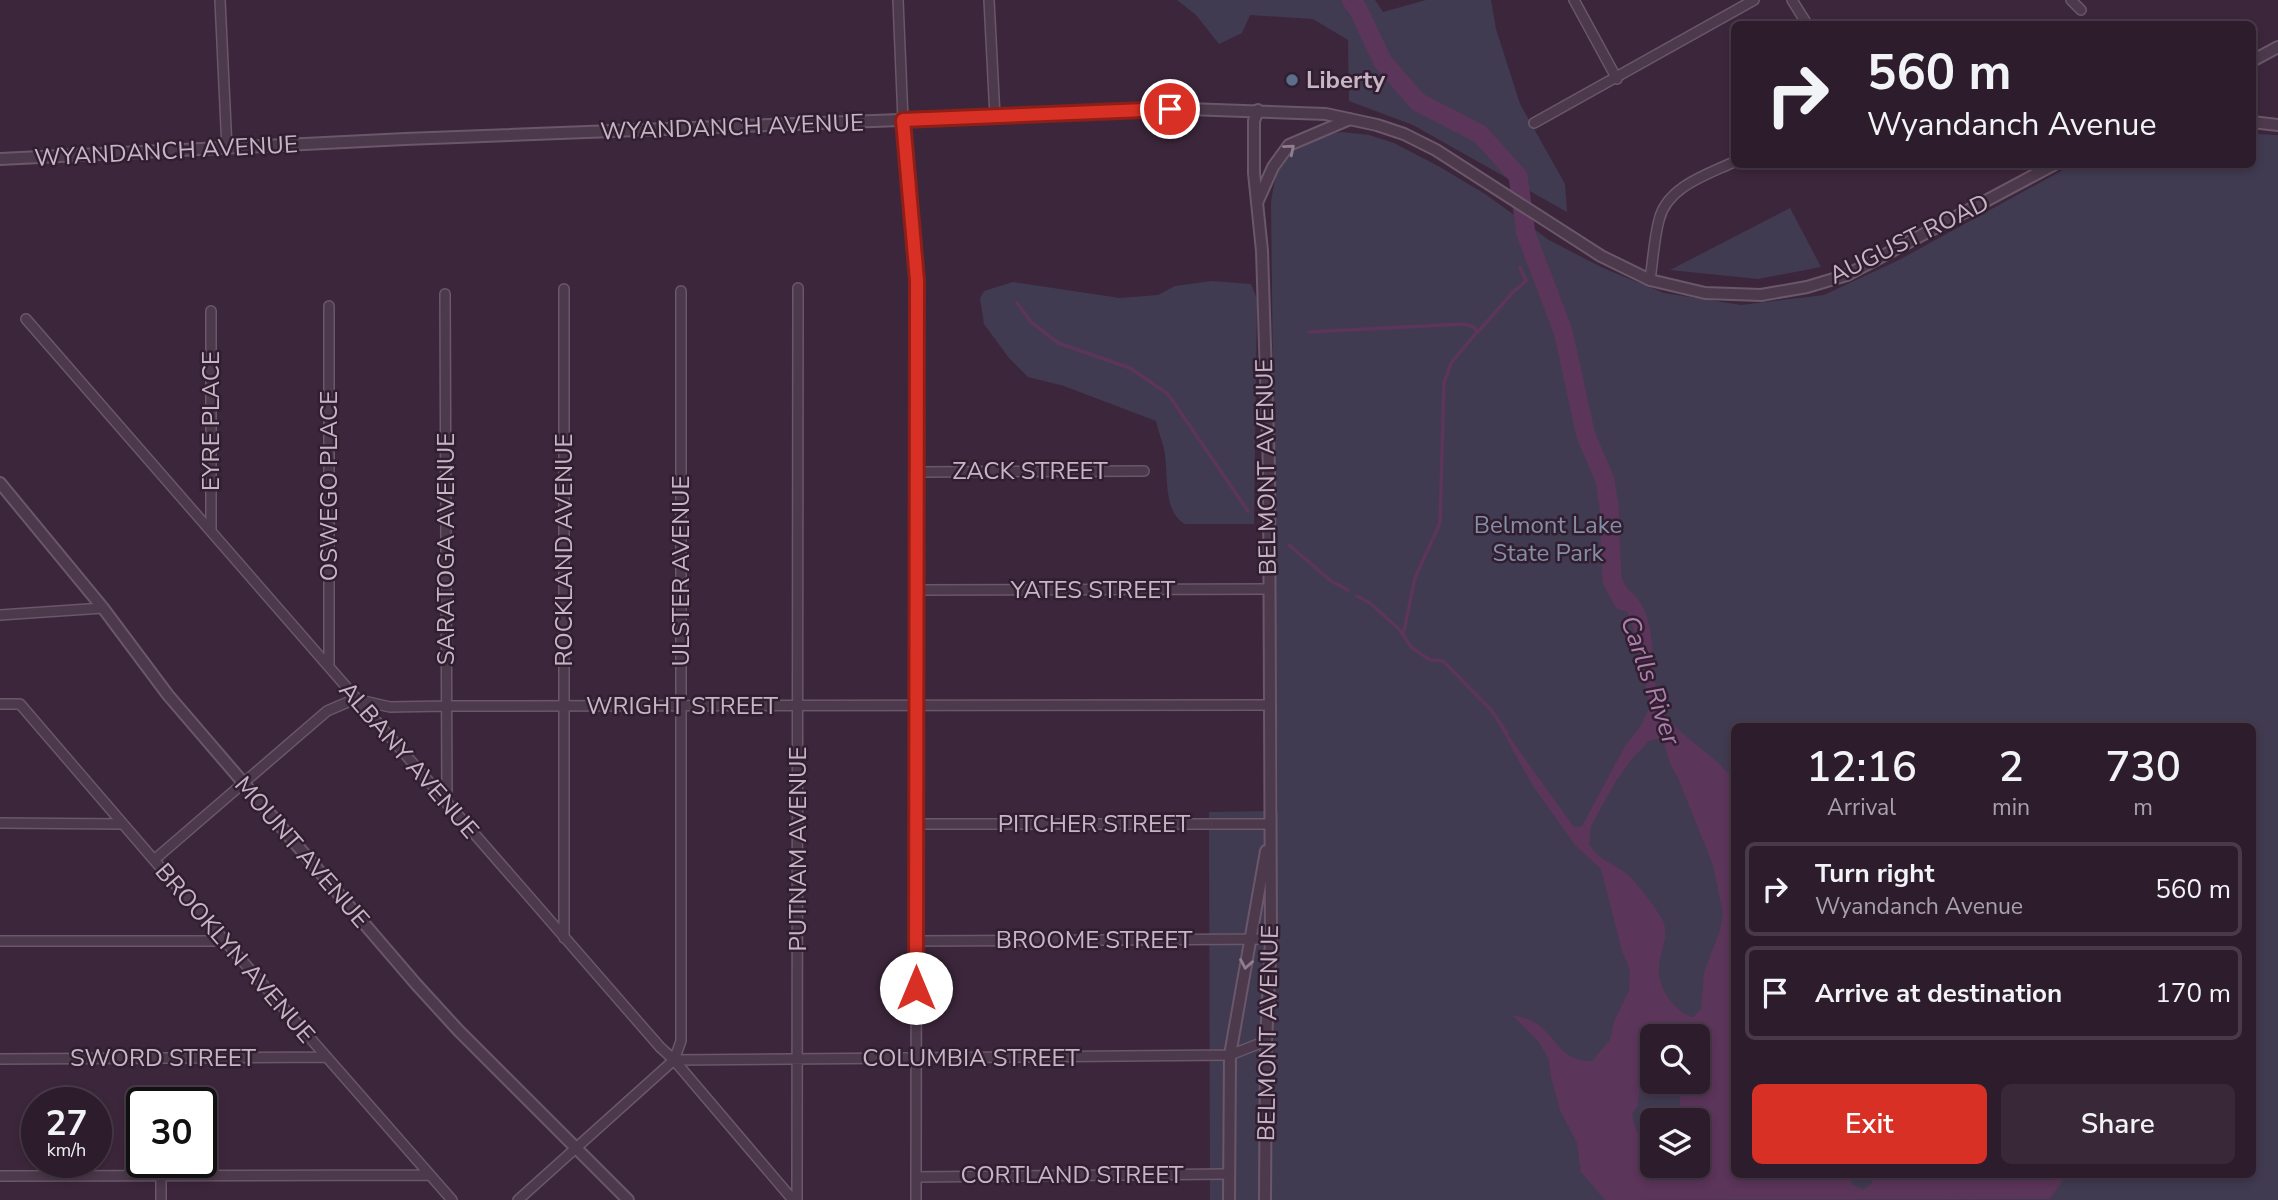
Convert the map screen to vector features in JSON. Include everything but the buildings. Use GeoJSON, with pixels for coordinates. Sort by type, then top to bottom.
{"type":"FeatureCollection","features":[{"type":"Feature","properties":{"kind":"street"},"geometry":{"type":"LineString","coordinates":[[220,0],[227,149]]}},
{"type":"Feature","properties":{"kind":"street"},"geometry":{"type":"LineString","coordinates":[[898,0],[903,120],[917,280],[916,1200]]}},
{"type":"Feature","properties":{"kind":"street"},"geometry":{"type":"LineString","coordinates":[[989,0],[995,117]]}},
{"type":"Feature","properties":{"kind":"street"},"geometry":{"type":"LineString","coordinates":[[1574,0],[1617,79]]}},
{"type":"Feature","properties":{"kind":"street"},"geometry":{"type":"LineString","coordinates":[[1534,123],[1754,0]]}},
{"type":"Feature","properties":{"kind":"street"},"geometry":{"type":"LineString","coordinates":[[1793,0],[1805,21]]}},
{"type":"Feature","properties":{"kind":"street"},"geometry":{"type":"LineString","coordinates":[[2071,0],[2081,10]]}},
{"type":"Feature","properties":{"kind":"street"},"geometry":{"type":"LineString","coordinates":[[2256,59],[2278,47]]}},
{"type":"Feature","properties":{"kind":"street","name":"WYANDANCH AVENUE"},"geometry":{"type":"LineString","coordinates":[[0,159],[903,120],[1188,109],[1258,110],[1326,114],[1404,134],[1436,150],[1525,208]]}},
{"type":"Feature","properties":{"kind":"street","name":"BELMONT AVENUE"},"geometry":{"type":"LineString","coordinates":[[1258,110],[1254,121],[1256,205],[1262,251],[1269,470],[1271,939],[1266,1041],[1265,1200]]}},
{"type":"Feature","properties":{"kind":"street"},"geometry":{"type":"LineString","coordinates":[[1256,205],[1273,167],[1289,145],[1350,119]]}},
{"type":"Feature","properties":{"kind":"street"},"geometry":{"type":"LineString","coordinates":[[2256,122],[2278,125]]}},
{"type":"Feature","properties":{"kind":"street"},"geometry":{"type":"LineString","coordinates":[[1650,280],[1659,218],[1672,196],[1692,181],[1731,163]]}},
{"type":"Feature","properties":{"kind":"street","name":"AUGUST ROAD"},"geometry":{"type":"LineString","coordinates":[[1525,208],[1601,256],[1650,280],[1705,293],[1760,295],[1807,287],[1847,275],[2048,168]]}},
{"type":"Feature","properties":{"kind":"street","name":"PUTNAM AVENUE"},"geometry":{"type":"LineString","coordinates":[[795,1200],[798,1058],[799,288]]}},
{"type":"Feature","properties":{"kind":"street","name":"ROCKLAND AVENUE"},"geometry":{"type":"LineString","coordinates":[[564,289],[564,938]]}},
{"type":"Feature","properties":{"kind":"street","name":"ULSTER AVENUE"},"geometry":{"type":"LineString","coordinates":[[674,1060],[681,1041],[681,290]]}},
{"type":"Feature","properties":{"kind":"street","name":"SARATOGA AVENUE"},"geometry":{"type":"LineString","coordinates":[[445,295],[447,804]]}},
{"type":"Feature","properties":{"kind":"street","name":"OSWEGO PLACE"},"geometry":{"type":"LineString","coordinates":[[328,667],[329,306]]}},
{"type":"Feature","properties":{"kind":"street","name":"EYRE PLACE"},"geometry":{"type":"LineString","coordinates":[[211,311],[211,531]]}},
{"type":"Feature","properties":{"kind":"street","name":"ALBANY AVENUE"},"geometry":{"type":"LineString","coordinates":[[26,319],[795,1200]]}},
{"type":"Feature","properties":{"kind":"street","name":"ZACK STREET"},"geometry":{"type":"LineString","coordinates":[[917,472],[1144,471]]}},
{"type":"Feature","properties":{"kind":"street","name":"MOUNT AVENUE"},"geometry":{"type":"LineString","coordinates":[[0,483],[6,498],[103,608],[168,695],[458,1030],[628,1200]]}},
{"type":"Feature","properties":{"kind":"street","name":"YATES STREET"},"geometry":{"type":"LineString","coordinates":[[917,590],[1269,589]]}},
{"type":"Feature","properties":{"kind":"street"},"geometry":{"type":"LineString","coordinates":[[0,615],[103,608]]}},
{"type":"Feature","properties":{"kind":"street"},"geometry":{"type":"LineString","coordinates":[[154,860],[327,711],[355,699]]}},
{"type":"Feature","properties":{"kind":"street","name":"WRIGHT STREET"},"geometry":{"type":"LineString","coordinates":[[355,699],[390,708],[1270,705]]}},
{"type":"Feature","properties":{"kind":"street","name":"BROOKLYN AVENUE"},"geometry":{"type":"LineString","coordinates":[[0,704],[20,704],[452,1200]]}},
{"type":"Feature","properties":{"kind":"street"},"geometry":{"type":"LineString","coordinates":[[0,823],[122,824]]}},
{"type":"Feature","properties":{"kind":"street","name":"PITCHER STREET"},"geometry":{"type":"LineString","coordinates":[[916,824],[1271,824]]}},
{"type":"Feature","properties":{"kind":"street","name":"BELMONT AVENUE"},"geometry":{"type":"LineString","coordinates":[[1228,1200],[1230,1055],[1271,824]]}},
{"type":"Feature","properties":{"kind":"street","name":"BROOME STREET"},"geometry":{"type":"LineString","coordinates":[[916,941],[1271,939]]}},
{"type":"Feature","properties":{"kind":"street"},"geometry":{"type":"LineString","coordinates":[[0,941],[225,941]]}},
{"type":"Feature","properties":{"kind":"street","name":"COLUMBIA STREET"},"geometry":{"type":"LineString","coordinates":[[674,1060],[1230,1055],[1266,1041]]}},
{"type":"Feature","properties":{"kind":"street","name":"SWORD STREET"},"geometry":{"type":"LineString","coordinates":[[0,1059],[326,1057]]}},
{"type":"Feature","properties":{"kind":"street"},"geometry":{"type":"LineString","coordinates":[[518,1200],[674,1060]]}},
{"type":"Feature","properties":{"kind":"street","name":"CORTLAND STREET"},"geometry":{"type":"LineString","coordinates":[[916,1177],[1227,1174]]}},
{"type":"Feature","properties":{"kind":"street"},"geometry":{"type":"LineString","coordinates":[[217,1176],[429,1175]]}},
{"type":"Feature","properties":{"kind":"street"},"geometry":{"type":"LineString","coordinates":[[0,1176],[126,1176]]}},
{"type":"Feature","properties":{"kind":"street"},"geometry":{"type":"LineString","coordinates":[[161,1178],[161,1200]]}},
{"type":"Feature","properties":{"kind":"green space"},"geometry":{"type":"Polygon","coordinates":[[[1177,0],[1375,0],[1383,12],[1426,0],[1491,0],[1496,29],[1520,104],[1565,184],[1567,212],[1413,125],[1349,101],[1348,40],[1313,19],[1250,15],[1242,33],[1219,44],[1196,15],[1177,0]]]}},
{"type":"Feature","properties":{"kind":"green space","name":"Belmont Lake State Park"},"geometry":{"type":"Polygon","coordinates":[[[1342,132],[1369,135],[1394,143],[1485,194],[1549,240],[1603,268],[1664,293],[1741,305],[1824,295],[1899,260],[2067,168],[2256,168],[2256,134],[2278,135],[2278,1200],[1210,1200],[1209,812],[1278,811],[1271,202],[1277,174],[1284,161],[1305,143],[1342,132]]]}},
{"type":"Feature","properties":{"kind":"green space"},"geometry":{"type":"Polygon","coordinates":[[[1790,208],[1821,267],[1758,279],[1670,270],[1790,208]]]}},
{"type":"Feature","properties":{"kind":"green space"},"geometry":{"type":"Polygon","coordinates":[[[1211,281],[1251,284],[1257,299],[1254,524],[1185,524],[1178,518],[1170,501],[1164,449],[1156,421],[1064,386],[1028,377],[1009,358],[984,324],[980,298],[984,291],[1013,282],[1120,298],[1158,295],[1175,286],[1211,281]]]}},
{"type":"Feature","properties":{"kind":"water"},"geometry":{"type":"Polygon","coordinates":[[[1617,580],[1635,595],[1644,609],[1651,633],[1658,699],[1663,711],[1681,732],[1731,777],[1731,1178],[1849,1178],[1853,1185],[1863,1190],[1872,1183],[1873,1178],[2064,1178],[2050,1199],[1605,1200],[1581,1172],[1577,1143],[1560,1110],[1549,1060],[1539,1042],[1512,1015],[1534,1022],[1566,1053],[1581,1060],[1592,1061],[1610,1040],[1614,1022],[1629,990],[1630,970],[1622,951],[1601,869],[1575,845],[1531,783],[1493,714],[1574,827],[1582,826],[1650,706],[1628,614],[1610,590],[1607,581],[1617,580]],[[1663,739],[1649,741],[1616,781],[1591,826],[1589,845],[1601,857],[1628,875],[1660,916],[1665,927],[1659,962],[1661,983],[1674,1005],[1693,1017],[1701,1009],[1704,972],[1720,931],[1723,913],[1713,865],[1670,764],[1663,739]],[[1640,1024],[1640,1089],[1637,1107],[1632,1113],[1640,1135],[1640,1178],[1710,1178],[1710,1108],[1680,1108],[1680,1094],[1710,1094],[1710,1024],[1640,1024]]]}},
{"type":"Feature","properties":{"kind":"waterway","name":"Carlls River"},"geometry":{"type":"LineString","coordinates":[[1351,0],[1383,62],[1418,102],[1480,134],[1518,176],[1526,234],[1563,331],[1586,436],[1605,480],[1609,506],[1612,580],[1623,601]]}},
{"type":"Feature","properties":{"kind":"waterway"},"geometry":{"type":"LineString","coordinates":[[1478,332],[1526,281],[1520,267]]}},
{"type":"Feature","properties":{"kind":"waterway"},"geometry":{"type":"LineString","coordinates":[[1017,303],[1031,322],[1058,343],[1130,368],[1168,394],[1248,511]]}},
{"type":"Feature","properties":{"kind":"waterway"},"geometry":{"type":"LineString","coordinates":[[1309,332],[1464,324],[1474,327],[1477,332],[1451,363],[1444,383],[1440,523],[1415,578],[1403,635]]}},
{"type":"Feature","properties":{"kind":"waterway"},"geometry":{"type":"LineString","coordinates":[[1289,545],[1331,581],[1348,590]]}},
{"type":"Feature","properties":{"kind":"waterway"},"geometry":{"type":"LineString","coordinates":[[1357,596],[1370,603],[1399,629],[1412,648],[1430,660],[1443,661],[1491,710],[1507,733]]}},
{"type":"Feature","properties":{"kind":"place","name":"Liberty"},"geometry":{"type":"Point","coordinates":[1292,80]}},
{"type":"Feature","properties":{"kind":"route"},"geometry":{"type":"LineString","coordinates":[[916,988],[917,280],[903,120],[1170,109]]}}]}
